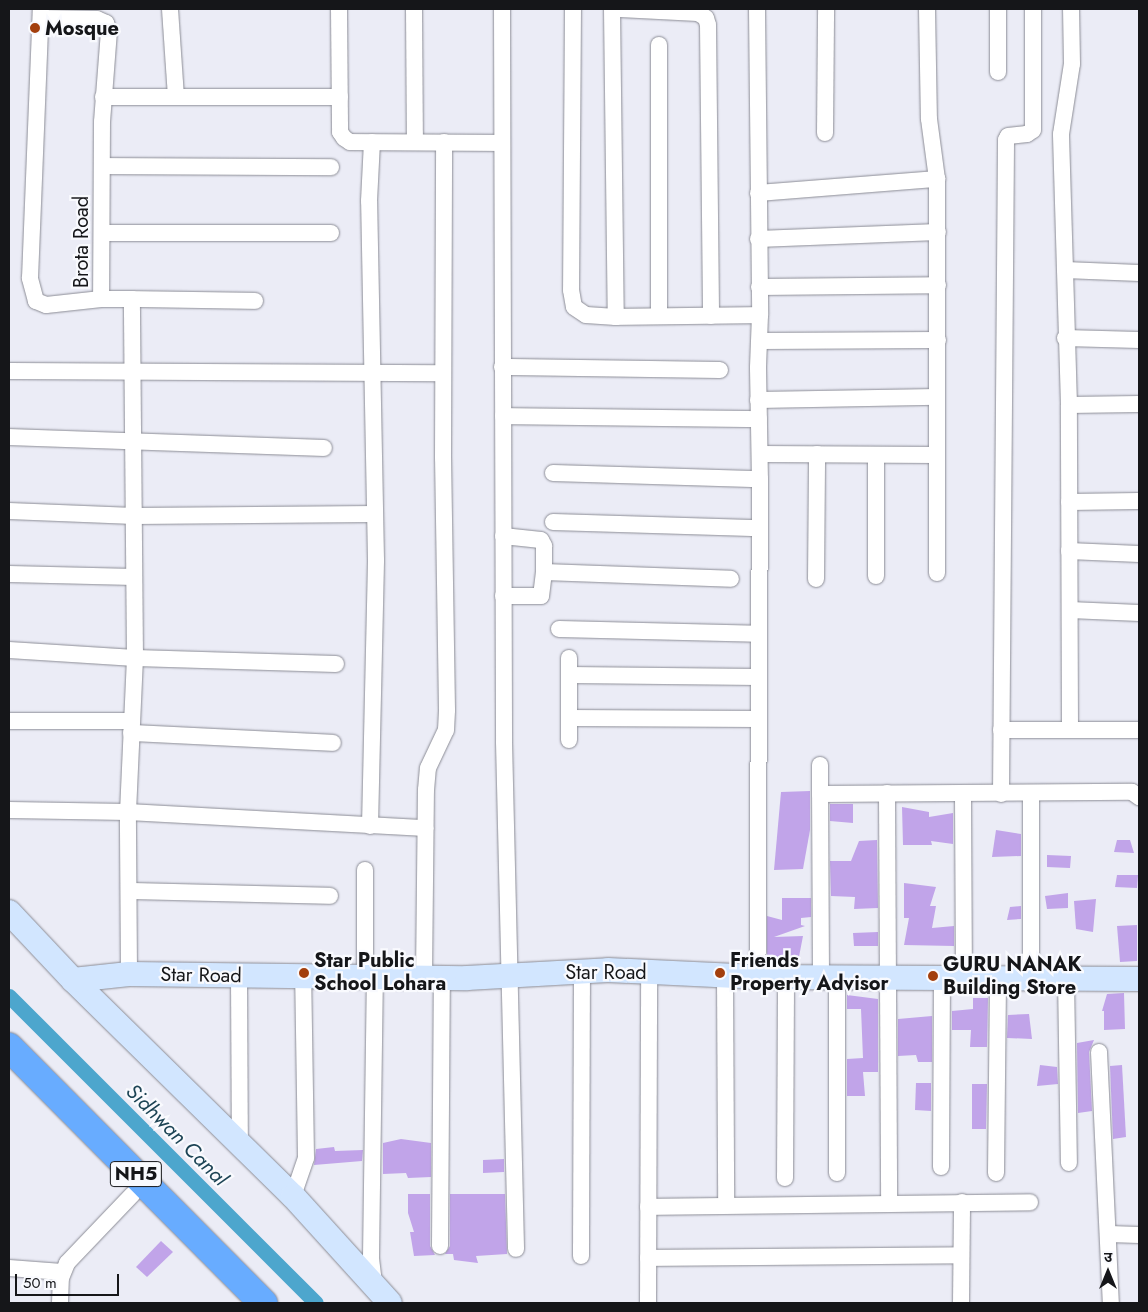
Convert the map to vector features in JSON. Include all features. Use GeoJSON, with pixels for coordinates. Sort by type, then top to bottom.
{"type":"FeatureCollection","features":[{"type":"Feature","properties":{"kind":"highway","name":"NH5"},"geometry":{"type":"LineString","coordinates":[[9,1047],[263,1303]]}},
{"type":"Feature","properties":{"kind":"highway","name":"NH5"},"geometry":{"type":"LineString","coordinates":[[9,1069],[240,1303]]}},
{"type":"Feature","properties":{"kind":"street"},"geometry":{"type":"LineString","coordinates":[[170,9],[176,97]]}},
{"type":"Feature","properties":{"kind":"street"},"geometry":{"type":"LineString","coordinates":[[339,9],[340,132],[344,138],[350,142],[415,141],[501,144]]}},
{"type":"Feature","properties":{"kind":"street"},"geometry":{"type":"LineString","coordinates":[[414,9],[415,141]]}},
{"type":"Feature","properties":{"kind":"street"},"geometry":{"type":"LineString","coordinates":[[502,9],[504,742],[512,975],[516,1249]]}},
{"type":"Feature","properties":{"kind":"street"},"geometry":{"type":"LineString","coordinates":[[573,9],[571,290],[574,307],[586,315],[616,317],[760,315]]}},
{"type":"Feature","properties":{"kind":"street"},"geometry":{"type":"LineString","coordinates":[[612,9],[616,317]]}},
{"type":"Feature","properties":{"kind":"street"},"geometry":{"type":"LineString","coordinates":[[620,9],[698,13],[706,18],[708,25],[711,316]]}},
{"type":"Feature","properties":{"kind":"street"},"geometry":{"type":"LineString","coordinates":[[757,9],[760,315],[758,400],[760,528],[757,634],[757,977]]}},
{"type":"Feature","properties":{"kind":"street"},"geometry":{"type":"LineString","coordinates":[[825,133],[826,9]]}},
{"type":"Feature","properties":{"kind":"street"},"geometry":{"type":"LineString","coordinates":[[927,9],[929,119],[937,179],[938,232],[936,573]]}},
{"type":"Feature","properties":{"kind":"street"},"geometry":{"type":"LineString","coordinates":[[998,9],[998,72]]}},
{"type":"Feature","properties":{"kind":"street"},"geometry":{"type":"LineString","coordinates":[[1001,794],[1006,140],[1008,136],[1027,134],[1033,130],[1032,9]]}},
{"type":"Feature","properties":{"kind":"street"},"geometry":{"type":"LineString","coordinates":[[1070,730],[1070,405],[1065,338],[1061,134],[1072,64],[1071,9]]}},
{"type":"Feature","properties":{"kind":"street","name":"Brota Road"},"geometry":{"type":"LineString","coordinates":[[41,13],[97,19],[106,22],[109,41],[103,97],[102,299],[46,305],[36,301],[30,278],[41,13]]}},
{"type":"Feature","properties":{"kind":"street"},"geometry":{"type":"LineString","coordinates":[[659,45],[659,316]]}},
{"type":"Feature","properties":{"kind":"street"},"geometry":{"type":"LineString","coordinates":[[103,97],[340,97]]}},
{"type":"Feature","properties":{"kind":"street"},"geometry":{"type":"LineString","coordinates":[[370,826],[375,514],[369,201],[372,142]]}},
{"type":"Feature","properties":{"kind":"street"},"geometry":{"type":"LineString","coordinates":[[440,1246],[433,977],[426,828],[428,768],[440,747],[448,710],[444,374],[444,142]]}},
{"type":"Feature","properties":{"kind":"street"},"geometry":{"type":"LineString","coordinates":[[102,166],[331,167]]}},
{"type":"Feature","properties":{"kind":"street"},"geometry":{"type":"LineString","coordinates":[[758,193],[937,179]]}},
{"type":"Feature","properties":{"kind":"street"},"geometry":{"type":"LineString","coordinates":[[102,233],[331,232]]}},
{"type":"Feature","properties":{"kind":"street"},"geometry":{"type":"LineString","coordinates":[[758,239],[938,232]]}},
{"type":"Feature","properties":{"kind":"street"},"geometry":{"type":"LineString","coordinates":[[1065,270],[1139,273]]}},
{"type":"Feature","properties":{"kind":"street"},"geometry":{"type":"LineString","coordinates":[[759,287],[938,285]]}},
{"type":"Feature","properties":{"kind":"street"},"geometry":{"type":"LineString","coordinates":[[102,299],[255,302]]}},
{"type":"Feature","properties":{"kind":"street"},"geometry":{"type":"LineString","coordinates":[[129,974],[130,891],[128,812],[135,658],[132,299]]}},
{"type":"Feature","properties":{"kind":"street"},"geometry":{"type":"LineString","coordinates":[[1065,338],[1139,340]]}},
{"type":"Feature","properties":{"kind":"street"},"geometry":{"type":"LineString","coordinates":[[760,341],[938,340]]}},
{"type":"Feature","properties":{"kind":"street"},"geometry":{"type":"LineString","coordinates":[[502,368],[720,370]]}},
{"type":"Feature","properties":{"kind":"street"},"geometry":{"type":"LineString","coordinates":[[9,371],[444,374]]}},
{"type":"Feature","properties":{"kind":"street"},"geometry":{"type":"LineString","coordinates":[[758,400],[937,397]]}},
{"type":"Feature","properties":{"kind":"street"},"geometry":{"type":"LineString","coordinates":[[1070,405],[1139,404]]}},
{"type":"Feature","properties":{"kind":"street"},"geometry":{"type":"LineString","coordinates":[[503,416],[759,419]]}},
{"type":"Feature","properties":{"kind":"street"},"geometry":{"type":"LineString","coordinates":[[9,437],[324,448]]}},
{"type":"Feature","properties":{"kind":"street"},"geometry":{"type":"LineString","coordinates":[[760,454],[936,455]]}},
{"type":"Feature","properties":{"kind":"street"},"geometry":{"type":"LineString","coordinates":[[816,579],[817,454]]}},
{"type":"Feature","properties":{"kind":"street"},"geometry":{"type":"LineString","coordinates":[[876,455],[876,576]]}},
{"type":"Feature","properties":{"kind":"street"},"geometry":{"type":"LineString","coordinates":[[553,473],[760,479]]}},
{"type":"Feature","properties":{"kind":"street"},"geometry":{"type":"LineString","coordinates":[[1070,502],[1139,501]]}},
{"type":"Feature","properties":{"kind":"street"},"geometry":{"type":"LineString","coordinates":[[9,511],[134,516],[375,514]]}},
{"type":"Feature","properties":{"kind":"street"},"geometry":{"type":"LineString","coordinates":[[552,522],[760,528]]}},
{"type":"Feature","properties":{"kind":"street"},"geometry":{"type":"LineString","coordinates":[[503,536],[541,540],[544,546],[544,572],[541,596],[503,596]]}},
{"type":"Feature","properties":{"kind":"street"},"geometry":{"type":"LineString","coordinates":[[1070,551],[1139,554]]}},
{"type":"Feature","properties":{"kind":"street"},"geometry":{"type":"LineString","coordinates":[[544,572],[731,579]]}},
{"type":"Feature","properties":{"kind":"street"},"geometry":{"type":"LineString","coordinates":[[9,574],[134,577]]}},
{"type":"Feature","properties":{"kind":"street"},"geometry":{"type":"LineString","coordinates":[[1070,610],[1139,613]]}},
{"type":"Feature","properties":{"kind":"street"},"geometry":{"type":"LineString","coordinates":[[559,629],[757,634]]}},
{"type":"Feature","properties":{"kind":"street"},"geometry":{"type":"LineString","coordinates":[[9,650],[135,658],[336,664]]}},
{"type":"Feature","properties":{"kind":"street"},"geometry":{"type":"LineString","coordinates":[[569,658],[569,740]]}},
{"type":"Feature","properties":{"kind":"street"},"geometry":{"type":"LineString","coordinates":[[569,675],[758,677]]}},
{"type":"Feature","properties":{"kind":"street"},"geometry":{"type":"LineString","coordinates":[[569,718],[758,719]]}},
{"type":"Feature","properties":{"kind":"street"},"geometry":{"type":"LineString","coordinates":[[9,721],[131,727],[333,743]]}},
{"type":"Feature","properties":{"kind":"street"},"geometry":{"type":"LineString","coordinates":[[1001,730],[1139,730]]}},
{"type":"Feature","properties":{"kind":"street"},"geometry":{"type":"LineString","coordinates":[[820,765],[837,1173]]}},
{"type":"Feature","properties":{"kind":"street"},"geometry":{"type":"LineString","coordinates":[[820,794],[963,795],[1132,792],[1139,797]]}},
{"type":"Feature","properties":{"kind":"street"},"geometry":{"type":"LineString","coordinates":[[887,793],[889,1202]]}},
{"type":"Feature","properties":{"kind":"street"},"geometry":{"type":"LineString","coordinates":[[1031,794],[1031,978]]}},
{"type":"Feature","properties":{"kind":"street"},"geometry":{"type":"LineString","coordinates":[[941,1167],[963,795]]}},
{"type":"Feature","properties":{"kind":"street"},"geometry":{"type":"LineString","coordinates":[[9,810],[128,812],[426,828]]}},
{"type":"Feature","properties":{"kind":"street"},"geometry":{"type":"LineString","coordinates":[[365,870],[370,977],[371,1257],[374,1283]]}},
{"type":"Feature","properties":{"kind":"street"},"geometry":{"type":"LineString","coordinates":[[130,891],[330,896]]}},
{"type":"Feature","properties":{"kind":"street"},"geometry":{"type":"LineString","coordinates":[[9,912],[73,980],[293,1196],[374,1283],[390,1303]]}},
{"type":"Feature","properties":{"kind":"street"},"geometry":{"type":"LineString","coordinates":[[581,1256],[582,971]]}},
{"type":"Feature","properties":{"kind":"street","name":"Star Road"},"geometry":{"type":"LineString","coordinates":[[73,980],[129,974],[433,977],[582,971],[757,977],[1139,979]]}},
{"type":"Feature","properties":{"kind":"street"},"geometry":{"type":"LineString","coordinates":[[648,1303],[649,972]]}},
{"type":"Feature","properties":{"kind":"street"},"geometry":{"type":"LineString","coordinates":[[239,976],[240,1143]]}},
{"type":"Feature","properties":{"kind":"street"},"geometry":{"type":"LineString","coordinates":[[293,1196],[306,1158],[303,976]]}},
{"type":"Feature","properties":{"kind":"street"},"geometry":{"type":"LineString","coordinates":[[724,976],[726,1205]]}},
{"type":"Feature","properties":{"kind":"street"},"geometry":{"type":"LineString","coordinates":[[785,1178],[786,976]]}},
{"type":"Feature","properties":{"kind":"street"},"geometry":{"type":"LineString","coordinates":[[996,1173],[998,978]]}},
{"type":"Feature","properties":{"kind":"street"},"geometry":{"type":"LineString","coordinates":[[1066,978],[1070,1163]]}},
{"type":"Feature","properties":{"kind":"street"},"geometry":{"type":"LineString","coordinates":[[1099,1052],[1109,1234],[1110,1303]]}},
{"type":"Feature","properties":{"kind":"street"},"geometry":{"type":"LineString","coordinates":[[60,1303],[62,1272],[133,1194]]}},
{"type":"Feature","properties":{"kind":"street"},"geometry":{"type":"LineString","coordinates":[[648,1207],[889,1202],[1030,1202]]}},
{"type":"Feature","properties":{"kind":"street"},"geometry":{"type":"LineString","coordinates":[[961,1303],[962,1202]]}},
{"type":"Feature","properties":{"kind":"street"},"geometry":{"type":"LineString","coordinates":[[1109,1234],[1139,1235]]}},
{"type":"Feature","properties":{"kind":"street"},"geometry":{"type":"LineString","coordinates":[[648,1258],[961,1255]]}},
{"type":"Feature","properties":{"kind":"street"},"geometry":{"type":"LineString","coordinates":[[9,1268],[62,1272]]}},
{"type":"Feature","properties":{"kind":"building"},"geometry":{"type":"Polygon","coordinates":[[[810,791],[810,830],[803,869],[774,870],[781,792],[810,791]]]}},
{"type":"Feature","properties":{"kind":"building"},"geometry":{"type":"Polygon","coordinates":[[[830,804],[853,804],[853,823],[830,821],[830,804]]]}},
{"type":"Feature","properties":{"kind":"building"},"geometry":{"type":"Polygon","coordinates":[[[902,807],[929,812],[929,817],[953,813],[953,844],[931,841],[932,845],[903,845],[902,807]]]}},
{"type":"Feature","properties":{"kind":"building"},"geometry":{"type":"Polygon","coordinates":[[[996,830],[1021,834],[1021,856],[992,857],[996,830]]]}},
{"type":"Feature","properties":{"kind":"building"},"geometry":{"type":"Polygon","coordinates":[[[877,840],[878,908],[854,909],[855,897],[831,896],[830,861],[851,861],[859,841],[877,840]]]}},
{"type":"Feature","properties":{"kind":"building"},"geometry":{"type":"Polygon","coordinates":[[[1117,840],[1130,840],[1134,853],[1114,852],[1117,840]]]}},
{"type":"Feature","properties":{"kind":"building"},"geometry":{"type":"Polygon","coordinates":[[[1047,855],[1071,856],[1070,868],[1047,867],[1047,855]]]}},
{"type":"Feature","properties":{"kind":"building"},"geometry":{"type":"Polygon","coordinates":[[[1117,875],[1138,875],[1137,888],[1115,887],[1117,875]]]}},
{"type":"Feature","properties":{"kind":"building"},"geometry":{"type":"Polygon","coordinates":[[[904,883],[936,887],[930,906],[936,906],[932,928],[954,926],[954,946],[904,945],[909,918],[904,918],[904,883]]]}},
{"type":"Feature","properties":{"kind":"building"},"geometry":{"type":"Polygon","coordinates":[[[1068,893],[1068,908],[1047,909],[1045,896],[1068,893]]]}},
{"type":"Feature","properties":{"kind":"building"},"geometry":{"type":"Polygon","coordinates":[[[782,898],[811,898],[811,917],[801,918],[801,925],[805,926],[774,937],[803,936],[798,962],[767,959],[767,916],[782,920],[782,898]]]}},
{"type":"Feature","properties":{"kind":"building"},"geometry":{"type":"Polygon","coordinates":[[[1096,899],[1093,932],[1076,929],[1074,901],[1096,899]]]}},
{"type":"Feature","properties":{"kind":"building"},"geometry":{"type":"Polygon","coordinates":[[[1021,906],[1021,919],[1007,920],[1010,907],[1021,906]]]}},
{"type":"Feature","properties":{"kind":"building"},"geometry":{"type":"Polygon","coordinates":[[[1137,925],[1137,961],[1120,962],[1117,926],[1137,925]]]}},
{"type":"Feature","properties":{"kind":"building"},"geometry":{"type":"Polygon","coordinates":[[[878,932],[878,946],[854,946],[853,933],[878,932]]]}},
{"type":"Feature","properties":{"kind":"building"},"geometry":{"type":"Polygon","coordinates":[[[1124,993],[1125,1029],[1104,1030],[1104,1011],[1102,1011],[1107,994],[1124,993]]]}},
{"type":"Feature","properties":{"kind":"building"},"geometry":{"type":"Polygon","coordinates":[[[847,995],[878,999],[878,1072],[863,1072],[865,1096],[847,1096],[847,1059],[863,1058],[861,1009],[847,1009],[847,995]]]}},
{"type":"Feature","properties":{"kind":"building"},"geometry":{"type":"Polygon","coordinates":[[[973,998],[988,998],[987,1047],[970,1047],[971,1030],[952,1030],[952,1011],[973,1009],[973,998]]]}},
{"type":"Feature","properties":{"kind":"building"},"geometry":{"type":"Polygon","coordinates":[[[1029,1014],[1032,1039],[1007,1038],[1008,1015],[1029,1014]]]}},
{"type":"Feature","properties":{"kind":"building"},"geometry":{"type":"Polygon","coordinates":[[[932,1016],[932,1062],[918,1062],[916,1055],[898,1056],[898,1019],[932,1016]]]}},
{"type":"Feature","properties":{"kind":"building"},"geometry":{"type":"Polygon","coordinates":[[[1094,1040],[1089,1052],[1092,1111],[1078,1113],[1077,1043],[1094,1040]]]}},
{"type":"Feature","properties":{"kind":"building"},"geometry":{"type":"Polygon","coordinates":[[[1040,1065],[1057,1067],[1058,1084],[1037,1086],[1040,1065]]]}},
{"type":"Feature","properties":{"kind":"building"},"geometry":{"type":"Polygon","coordinates":[[[1122,1065],[1126,1137],[1113,1139],[1110,1066],[1122,1065]]]}},
{"type":"Feature","properties":{"kind":"building"},"geometry":{"type":"Polygon","coordinates":[[[916,1083],[931,1083],[931,1111],[915,1110],[916,1083]]]}},
{"type":"Feature","properties":{"kind":"building"},"geometry":{"type":"Polygon","coordinates":[[[972,1084],[987,1084],[986,1129],[972,1129],[972,1084]]]}},
{"type":"Feature","properties":{"kind":"building"},"geometry":{"type":"Polygon","coordinates":[[[401,1139],[431,1143],[431,1177],[408,1178],[406,1173],[383,1174],[383,1143],[401,1139]]]}},
{"type":"Feature","properties":{"kind":"building"},"geometry":{"type":"Polygon","coordinates":[[[334,1147],[335,1151],[363,1150],[362,1161],[314,1165],[316,1149],[334,1147]]]}},
{"type":"Feature","properties":{"kind":"building"},"geometry":{"type":"Polygon","coordinates":[[[504,1159],[504,1172],[483,1173],[483,1160],[504,1159]]]}},
{"type":"Feature","properties":{"kind":"building"},"geometry":{"type":"Polygon","coordinates":[[[408,1194],[430,1194],[430,1246],[435,1255],[414,1256],[410,1232],[414,1232],[408,1213],[408,1194]]]}},
{"type":"Feature","properties":{"kind":"building"},"geometry":{"type":"Polygon","coordinates":[[[450,1194],[505,1194],[507,1254],[476,1256],[478,1263],[454,1260],[453,1254],[445,1254],[450,1246],[450,1194]]]}},
{"type":"Feature","properties":{"kind":"building"},"geometry":{"type":"Polygon","coordinates":[[[161,1241],[173,1252],[147,1277],[136,1267],[161,1241]]]}},
{"type":"Feature","properties":{"kind":"waterway","name":"Sidhwan Canal"},"geometry":{"type":"LineString","coordinates":[[9,996],[316,1303]]}},
{"type":"Feature","properties":{"kind":"place","name":"Mosque"},"geometry":{"type":"Point","coordinates":[35,28]}},
{"type":"Feature","properties":{"kind":"place","name":"Star Public School Lohara"},"geometry":{"type":"Point","coordinates":[304,973]}},
{"type":"Feature","properties":{"kind":"place","name":"Friends Property Advisor"},"geometry":{"type":"Point","coordinates":[720,973]}},
{"type":"Feature","properties":{"kind":"place","name":"GURU NANAK Building Store"},"geometry":{"type":"Point","coordinates":[933,976]}}]}
